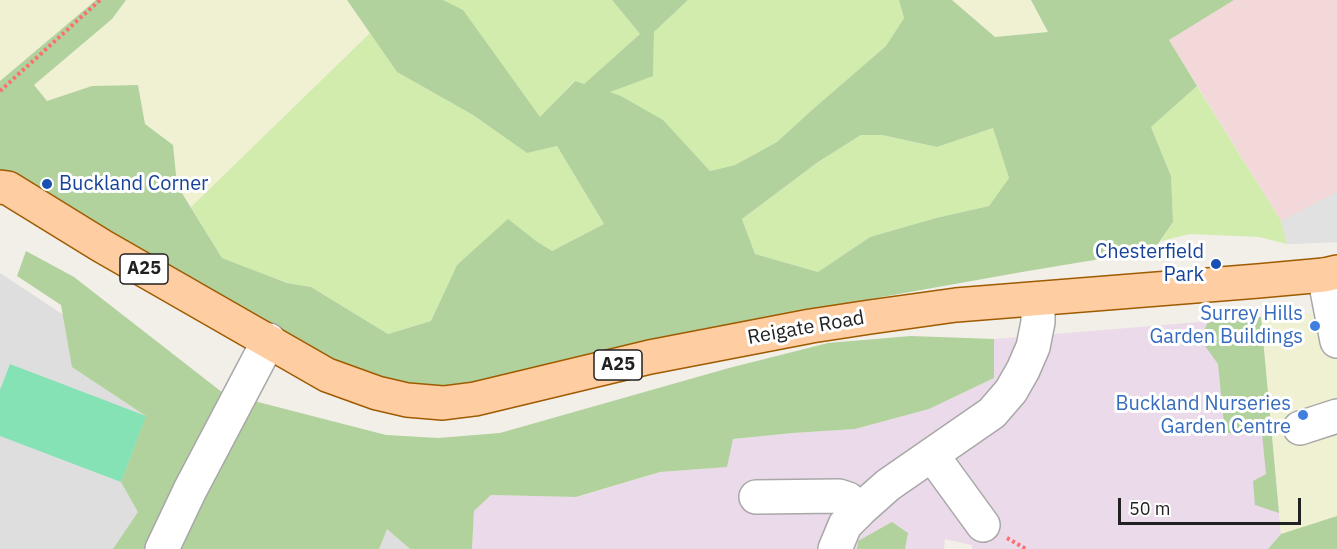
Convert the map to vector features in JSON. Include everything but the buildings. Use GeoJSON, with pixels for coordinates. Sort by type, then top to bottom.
{"type":"FeatureCollection","features":[{"type":"Feature","properties":{"kind":"main road","name":"A25"},"geometry":{"type":"LineString","coordinates":[[0,187],[8,188],[102,246],[279,346]]}},
{"type":"Feature","properties":{"kind":"main road","name":"Reigate Road"},"geometry":{"type":"LineString","coordinates":[[279,346],[327,375],[377,393],[407,400],[443,403],[475,399],[650,357],[811,326],[956,305],[1330,274]]}},
{"type":"Feature","properties":{"kind":"lane"},"geometry":{"type":"LineString","coordinates":[[1330,274],[1337,341]]}},
{"type":"Feature","properties":{"kind":"lane"},"geometry":{"type":"LineString","coordinates":[[835,549],[845,525],[861,509],[888,485],[992,413],[1011,391],[1034,347],[1038,322],[1038,298]]}},
{"type":"Feature","properties":{"kind":"lane"},"geometry":{"type":"LineString","coordinates":[[162,549],[190,490],[279,346]]}},
{"type":"Feature","properties":{"kind":"lane"},"geometry":{"type":"LineString","coordinates":[[1300,428],[1337,416]]}},
{"type":"Feature","properties":{"kind":"lane"},"geometry":{"type":"LineString","coordinates":[[919,464],[983,525]]}},
{"type":"Feature","properties":{"kind":"lane"},"geometry":{"type":"LineString","coordinates":[[756,497],[839,496],[848,499],[861,509]]}},
{"type":"Feature","properties":{"kind":"path"},"geometry":{"type":"LineString","coordinates":[[0,91],[100,0]]}},
{"type":"Feature","properties":{"kind":"shaded area"},"geometry":{"type":"Polygon","coordinates":[[[1234,0],[1337,0],[1337,242],[1287,244],[1281,221],[1169,40],[1234,0]]]}},
{"type":"Feature","properties":{"kind":"shaded area"},"geometry":{"type":"Polygon","coordinates":[[[1337,192],[1337,242],[1287,244],[1281,221],[1337,192]]]}},
{"type":"Feature","properties":{"kind":"shaded area"},"geometry":{"type":"Polygon","coordinates":[[[0,273],[387,529],[410,549],[0,549],[0,273]]]}},
{"type":"Feature","properties":{"kind":"shaded area"},"geometry":{"type":"Polygon","coordinates":[[[1261,317],[1281,534],[1268,549],[972,549],[972,545],[945,539],[944,549],[905,549],[907,533],[858,541],[857,549],[472,549],[474,511],[491,495],[577,497],[660,472],[726,467],[733,439],[855,429],[929,409],[994,378],[994,339],[1261,317]]]}},
{"type":"Feature","properties":{"kind":"green space"},"geometry":{"type":"Polygon","coordinates":[[[0,0],[96,0],[0,81],[0,0]]]}},
{"type":"Feature","properties":{"kind":"green space"},"geometry":{"type":"Polygon","coordinates":[[[96,0],[126,0],[112,19],[34,85],[47,101],[92,86],[138,85],[145,124],[173,145],[177,185],[222,258],[287,283],[311,287],[388,334],[431,321],[457,265],[508,219],[552,251],[604,224],[557,146],[527,153],[473,115],[397,72],[347,0],[443,0],[463,10],[540,117],[575,81],[584,84],[640,34],[612,0],[688,0],[654,32],[653,76],[610,92],[663,120],[710,171],[735,165],[777,142],[886,46],[904,18],[899,0],[952,0],[995,37],[1048,32],[1031,0],[1234,0],[1169,40],[1197,86],[1151,127],[1171,176],[1173,222],[1154,250],[792,313],[496,379],[437,389],[370,382],[217,292],[155,265],[0,172],[0,81],[96,0]],[[993,128],[937,147],[882,135],[861,135],[818,162],[742,219],[755,254],[818,272],[870,237],[989,206],[1009,178],[993,128]]]}},
{"type":"Feature","properties":{"kind":"green space"},"geometry":{"type":"Polygon","coordinates":[[[126,0],[347,0],[370,33],[191,207],[177,185],[173,145],[145,124],[138,85],[92,86],[47,101],[34,85],[112,19],[126,0]]]}},
{"type":"Feature","properties":{"kind":"green space"},"geometry":{"type":"Polygon","coordinates":[[[443,0],[612,0],[640,34],[584,84],[574,81],[540,118],[520,90],[443,0]]]}},
{"type":"Feature","properties":{"kind":"green space"},"geometry":{"type":"Polygon","coordinates":[[[688,0],[899,0],[904,18],[886,46],[777,142],[735,165],[710,171],[662,120],[621,96],[609,92],[653,75],[654,32],[688,0]]]}},
{"type":"Feature","properties":{"kind":"green space"},"geometry":{"type":"Polygon","coordinates":[[[952,0],[1031,0],[1048,32],[995,37],[952,0]]]}},
{"type":"Feature","properties":{"kind":"green space"},"geometry":{"type":"Polygon","coordinates":[[[370,33],[397,72],[473,115],[527,153],[557,146],[604,224],[552,251],[536,241],[457,265],[431,321],[388,334],[311,287],[287,283],[222,258],[191,207],[370,33]]]}},
{"type":"Feature","properties":{"kind":"green space"},"geometry":{"type":"Polygon","coordinates":[[[1197,86],[1281,221],[1287,244],[1259,237],[1190,234],[1161,241],[1173,222],[1171,176],[1151,127],[1197,86]]]}},
{"type":"Feature","properties":{"kind":"green space"},"geometry":{"type":"Polygon","coordinates":[[[993,128],[1009,178],[989,206],[870,237],[818,272],[755,254],[742,219],[818,162],[861,135],[882,135],[937,147],[993,128]]]}},
{"type":"Feature","properties":{"kind":"green space"},"geometry":{"type":"Polygon","coordinates":[[[26,251],[74,277],[223,393],[386,435],[438,438],[500,433],[729,368],[828,343],[911,336],[994,339],[994,378],[929,409],[855,429],[733,439],[727,467],[660,472],[576,497],[491,495],[474,511],[472,549],[410,549],[387,529],[379,549],[113,549],[138,512],[121,482],[146,416],[72,367],[61,305],[17,276],[26,251]]]}},
{"type":"Feature","properties":{"kind":"green space","name":"Buckland Nurseries Garden Centre"},"geometry":{"type":"Polygon","coordinates":[[[1337,309],[1337,516],[1281,534],[1261,317],[1337,309]]]}},
{"type":"Feature","properties":{"kind":"green space"},"geometry":{"type":"Polygon","coordinates":[[[1261,317],[1279,513],[1255,505],[1253,481],[1266,474],[1262,433],[1225,433],[1218,364],[1200,339],[1208,322],[1261,317]]]}},
{"type":"Feature","properties":{"kind":"green space"},"geometry":{"type":"Polygon","coordinates":[[[10,364],[146,416],[121,482],[0,436],[0,390],[10,364]]]}},
{"type":"Feature","properties":{"kind":"green space"},"geometry":{"type":"Polygon","coordinates":[[[1337,516],[1337,549],[1268,549],[1281,534],[1337,516]]]}},
{"type":"Feature","properties":{"kind":"green space"},"geometry":{"type":"Polygon","coordinates":[[[892,522],[908,533],[905,549],[857,549],[858,541],[892,522]]]}},
{"type":"Feature","properties":{"kind":"place","name":"Buckland Corner"},"geometry":{"type":"Point","coordinates":[47,184]}},
{"type":"Feature","properties":{"kind":"place","name":"Chesterfield Park"},"geometry":{"type":"Point","coordinates":[1216,264]}},
{"type":"Feature","properties":{"kind":"place","name":"Surrey Hills Garden Buildings"},"geometry":{"type":"Point","coordinates":[1315,326]}},
{"type":"Feature","properties":{"kind":"place","name":"Buckland Nurseries Garden Centre"},"geometry":{"type":"Point","coordinates":[1303,415]}}]}
